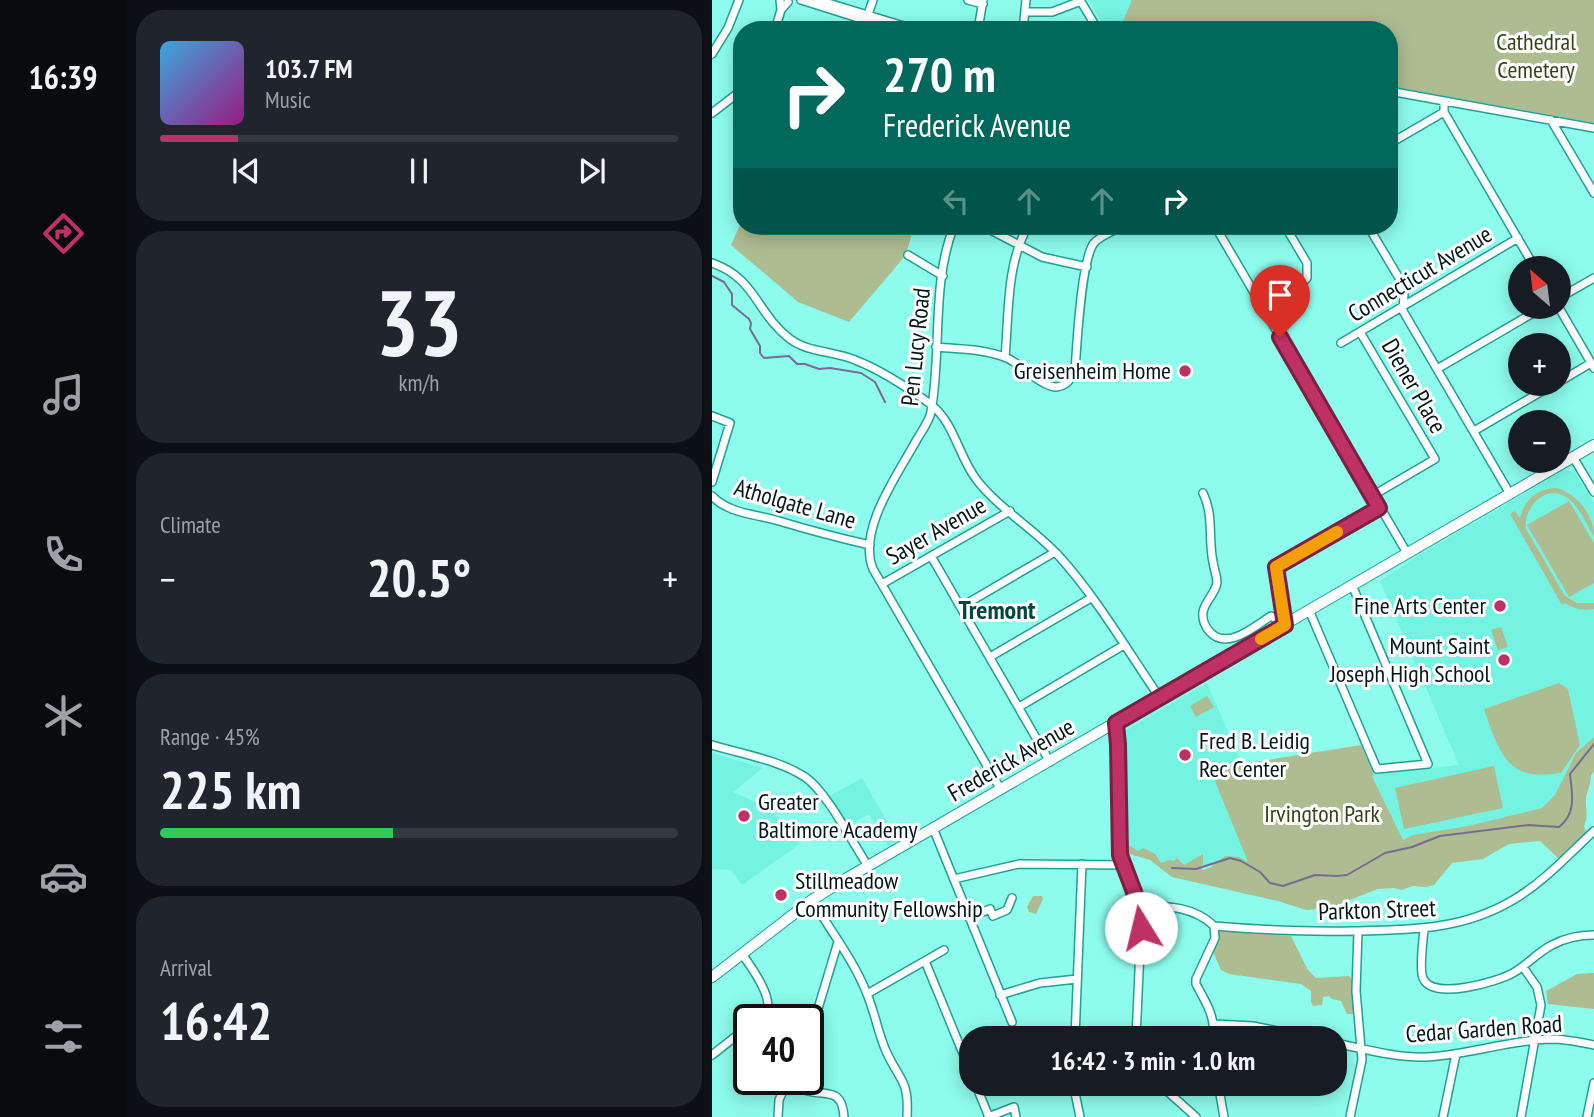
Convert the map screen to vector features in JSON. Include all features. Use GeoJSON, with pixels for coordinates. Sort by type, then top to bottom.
{"type":"FeatureCollection","features":[{"type":"Feature","properties":{"kind":"main road","name":"Frederick Avenue"},"geometry":{"type":"LineString","coordinates":[[712,977],[812,900],[868,866],[1594,445]]}},
{"type":"Feature","properties":{"kind":"street"},"geometry":{"type":"LineString","coordinates":[[712,54],[739,0]]}},
{"type":"Feature","properties":{"kind":"street"},"geometry":{"type":"LineString","coordinates":[[801,0],[879,21]]}},
{"type":"Feature","properties":{"kind":"street"},"geometry":{"type":"LineString","coordinates":[[818,0],[874,21]]}},
{"type":"Feature","properties":{"kind":"street"},"geometry":{"type":"LineString","coordinates":[[866,18],[872,0]]}},
{"type":"Feature","properties":{"kind":"street"},"geometry":{"type":"LineString","coordinates":[[968,0],[983,2],[980,21]]}},
{"type":"Feature","properties":{"kind":"street"},"geometry":{"type":"LineString","coordinates":[[1024,21],[1026,0]]}},
{"type":"Feature","properties":{"kind":"street"},"geometry":{"type":"LineString","coordinates":[[778,21],[786,1]]}},
{"type":"Feature","properties":{"kind":"street"},"geometry":{"type":"LineString","coordinates":[[1025,12],[1052,12],[1081,1],[1093,21]]}},
{"type":"Feature","properties":{"kind":"street"},"geometry":{"type":"LineString","coordinates":[[713,35],[721,40]]}},
{"type":"Feature","properties":{"kind":"street"},"geometry":{"type":"LineString","coordinates":[[1398,93],[1594,128]]}},
{"type":"Feature","properties":{"kind":"street"},"geometry":{"type":"LineString","coordinates":[[712,113],[733,97]]}},
{"type":"Feature","properties":{"kind":"street"},"geometry":{"type":"LineString","coordinates":[[1444,101],[1444,112],[1528,256]]}},
{"type":"Feature","properties":{"kind":"street"},"geometry":{"type":"LineString","coordinates":[[1398,139],[1444,112]]}},
{"type":"Feature","properties":{"kind":"street"},"geometry":{"type":"LineString","coordinates":[[1551,120],[1594,193]]}},
{"type":"Feature","properties":{"kind":"street","name":"Pen Lucy Road"},"geometry":{"type":"LineString","coordinates":[[870,545],[885,495],[930,416],[946,249],[951,235]]}},
{"type":"Feature","properties":{"kind":"street"},"geometry":{"type":"LineString","coordinates":[[1000,235],[1050,260],[1087,267]]}},
{"type":"Feature","properties":{"kind":"street"},"geometry":{"type":"LineString","coordinates":[[1005,357],[1013,271],[1024,235]]}},
{"type":"Feature","properties":{"kind":"street"},"geometry":{"type":"LineString","coordinates":[[936,347],[982,351],[1005,357],[1052,387],[1069,381],[1075,370],[1089,253],[1096,242],[1108,235]]}},
{"type":"Feature","properties":{"kind":"street"},"geometry":{"type":"LineString","coordinates":[[1220,235],[1407,553]]}},
{"type":"Feature","properties":{"kind":"street"},"geometry":{"type":"LineString","coordinates":[[1262,307],[1299,286],[1307,278],[1307,263],[1290,235]]}},
{"type":"Feature","properties":{"kind":"street"},"geometry":{"type":"LineString","coordinates":[[1373,235],[1402,283],[1402,307],[1510,494]]}},
{"type":"Feature","properties":{"kind":"street","name":"Connecticut Avenue"},"geometry":{"type":"LineString","coordinates":[[1341,343],[1518,238]]}},
{"type":"Feature","properties":{"kind":"street"},"geometry":{"type":"LineString","coordinates":[[909,255],[943,276]]}},
{"type":"Feature","properties":{"kind":"street"},"geometry":{"type":"LineString","coordinates":[[712,263],[744,281],[769,320],[793,341],[808,348],[845,356],[866,364],[931,404],[951,429],[974,477],[1075,574],[1160,698]]}},
{"type":"Feature","properties":{"kind":"street"},"geometry":{"type":"LineString","coordinates":[[1571,291],[1594,278]]}},
{"type":"Feature","properties":{"kind":"street"},"geometry":{"type":"LineString","coordinates":[[1437,369],[1523,319]]}},
{"type":"Feature","properties":{"kind":"street"},"geometry":{"type":"LineString","coordinates":[[1565,319],[1592,365],[1571,376]]}},
{"type":"Feature","properties":{"kind":"street","name":"Diener Place"},"geometry":{"type":"LineString","coordinates":[[1360,332],[1435,459],[1372,496]]}},
{"type":"Feature","properties":{"kind":"street"},"geometry":{"type":"LineString","coordinates":[[1474,431],[1534,396]]}},
{"type":"Feature","properties":{"kind":"street"},"geometry":{"type":"LineString","coordinates":[[712,416],[730,423],[712,482]]}},
{"type":"Feature","properties":{"kind":"street"},"geometry":{"type":"LineString","coordinates":[[1573,457],[1594,492]]}},
{"type":"Feature","properties":{"kind":"street"},"geometry":{"type":"LineString","coordinates":[[1203,493],[1209,507],[1212,561],[1217,583],[1204,607],[1203,618],[1207,628],[1214,636],[1225,639],[1237,636],[1271,616],[1285,625]]}},
{"type":"Feature","properties":{"kind":"street","name":"Atholgate Lane"},"geometry":{"type":"LineString","coordinates":[[712,496],[724,506],[736,511],[814,533],[870,545]]}},
{"type":"Feature","properties":{"kind":"street"},"geometry":{"type":"LineString","coordinates":[[1285,625],[1276,567],[1379,508]]}},
{"type":"Feature","properties":{"kind":"street","name":"Sayer Avenue"},"geometry":{"type":"LineString","coordinates":[[882,584],[1010,511]]}},
{"type":"Feature","properties":{"kind":"street"},"geometry":{"type":"LineString","coordinates":[[870,545],[871,563],[882,584],[1001,790]]}},
{"type":"Feature","properties":{"kind":"street"},"geometry":{"type":"LineString","coordinates":[[961,607],[1055,552]]}},
{"type":"Feature","properties":{"kind":"street"},"geometry":{"type":"LineString","coordinates":[[931,556],[1050,762]]}},
{"type":"Feature","properties":{"kind":"street"},"geometry":{"type":"LineString","coordinates":[[1309,610],[1377,769],[1428,764],[1352,585]]}},
{"type":"Feature","properties":{"kind":"street"},"geometry":{"type":"LineString","coordinates":[[990,657],[1091,598]]}},
{"type":"Feature","properties":{"kind":"street"},"geometry":{"type":"LineString","coordinates":[[1019,707],[1124,645]]}},
{"type":"Feature","properties":{"kind":"street"},"geometry":{"type":"LineString","coordinates":[[1116,723],[1119,849],[1139,905],[1141,928],[1137,1026]]}},
{"type":"Feature","properties":{"kind":"street"},"geometry":{"type":"LineString","coordinates":[[712,745],[784,767],[804,777],[819,791],[868,866]]}},
{"type":"Feature","properties":{"kind":"street"},"geometry":{"type":"LineString","coordinates":[[933,828],[1011,1022]]}},
{"type":"Feature","properties":{"kind":"street","name":"Parkton Street"},"geometry":{"type":"LineString","coordinates":[[1214,926],[1281,931],[1424,930],[1468,920],[1515,900],[1545,878],[1594,831]]}},
{"type":"Feature","properties":{"kind":"street"},"geometry":{"type":"LineString","coordinates":[[954,880],[1021,864],[1123,865]]}},
{"type":"Feature","properties":{"kind":"street"},"geometry":{"type":"LineString","coordinates":[[1075,1026],[1082,864]]}},
{"type":"Feature","properties":{"kind":"street"},"geometry":{"type":"LineString","coordinates":[[969,918],[990,909],[993,916],[1007,910],[1012,898]]}},
{"type":"Feature","properties":{"kind":"street"},"geometry":{"type":"LineString","coordinates":[[812,900],[867,994],[886,1051],[904,1082],[907,1117]]}},
{"type":"Feature","properties":{"kind":"street"},"geometry":{"type":"LineString","coordinates":[[1139,905],[1189,910],[1208,919],[1214,926],[1215,938],[1196,979],[1215,1024],[1253,1026]]}},
{"type":"Feature","properties":{"kind":"street"},"geometry":{"type":"LineString","coordinates":[[1424,930],[1422,974],[1426,984],[1436,989],[1478,986],[1504,978],[1552,945],[1578,936],[1594,935]]}},
{"type":"Feature","properties":{"kind":"street"},"geometry":{"type":"LineString","coordinates":[[1350,1117],[1361,1070],[1362,1048],[1356,991],[1358,931]]}},
{"type":"Feature","properties":{"kind":"street"},"geometry":{"type":"LineString","coordinates":[[819,1004],[838,942]]}},
{"type":"Feature","properties":{"kind":"street"},"geometry":{"type":"LineString","coordinates":[[867,994],[944,950]]}},
{"type":"Feature","properties":{"kind":"street"},"geometry":{"type":"LineString","coordinates":[[742,954],[764,989],[768,1004]]}},
{"type":"Feature","properties":{"kind":"street"},"geometry":{"type":"LineString","coordinates":[[925,961],[959,1044]]}},
{"type":"Feature","properties":{"kind":"street"},"geometry":{"type":"LineString","coordinates":[[1521,1117],[1540,999],[1537,987],[1523,967]]}},
{"type":"Feature","properties":{"kind":"street"},"geometry":{"type":"LineString","coordinates":[[1000,995],[1049,981],[1077,979]]}},
{"type":"Feature","properties":{"kind":"street"},"geometry":{"type":"LineString","coordinates":[[712,1055],[733,1039]]}},
{"type":"Feature","properties":{"kind":"street","name":"Cedar Garden Road"},"geometry":{"type":"LineString","coordinates":[[1347,1045],[1406,1056],[1456,1054],[1535,1040],[1569,1040],[1594,1045]]}},
{"type":"Feature","properties":{"kind":"street"},"geometry":{"type":"LineString","coordinates":[[1443,1117],[1456,1054]]}},
{"type":"Feature","properties":{"kind":"street"},"geometry":{"type":"LineString","coordinates":[[1587,1117],[1594,1083]]}},
{"type":"Feature","properties":{"kind":"street"},"geometry":{"type":"LineString","coordinates":[[824,1093],[832,1094],[840,1101],[844,1117]]}},
{"type":"Feature","properties":{"kind":"street"},"geometry":{"type":"LineString","coordinates":[[778,1117],[781,1095]]}},
{"type":"Feature","properties":{"kind":"street"},"geometry":{"type":"LineString","coordinates":[[980,1096],[989,1117],[1014,1107],[1016,1117]]}},
{"type":"Feature","properties":{"kind":"street"},"geometry":{"type":"LineString","coordinates":[[1076,1096],[1080,1117]]}},
{"type":"Feature","properties":{"kind":"street"},"geometry":{"type":"LineString","coordinates":[[1173,1096],[1196,1117]]}},
{"type":"Feature","properties":{"kind":"street"},"geometry":{"type":"LineString","coordinates":[[1220,1096],[1224,1117]]}},
{"type":"Feature","properties":{"kind":"shaded area"},"geometry":{"type":"Polygon","coordinates":[[[1089,0],[1132,0],[1123,21],[1101,21],[1089,0]]]}},
{"type":"Feature","properties":{"kind":"shaded area","name":"Mount Saint Joseph High School"},"geometry":{"type":"Polygon","coordinates":[[[1575,472],[1594,503],[1594,739],[1550,809],[1404,843],[1372,775],[1459,765],[1380,581],[1559,473],[1575,472]]]}},
{"type":"Feature","properties":{"kind":"shaded area"},"geometry":{"type":"Polygon","coordinates":[[[1207,683],[1242,764],[1211,769],[1253,874],[1229,865],[1161,867],[1146,854],[1125,852],[1123,732],[1207,683]]]}},
{"type":"Feature","properties":{"kind":"shaded area","name":"Greater Baltimore Academy"},"geometry":{"type":"Polygon","coordinates":[[[712,753],[763,768],[733,792],[762,805],[789,827],[800,844],[742,885],[731,870],[712,869],[712,753]]]}},
{"type":"Feature","properties":{"kind":"shaded area"},"geometry":{"type":"Polygon","coordinates":[[[862,778],[898,840],[888,846],[869,814],[848,826],[829,796],[862,778]]]}},
{"type":"Feature","properties":{"kind":"green space","name":"Cathedral Cemetery"},"geometry":{"type":"Polygon","coordinates":[[[1132,0],[1594,0],[1594,123],[1398,88],[1398,21],[1123,21],[1132,0]]]}},
{"type":"Feature","properties":{"kind":"green space"},"geometry":{"type":"Polygon","coordinates":[[[735,235],[912,235],[906,255],[849,322],[798,302],[731,245],[735,235]]]}},
{"type":"Feature","properties":{"kind":"green space"},"geometry":{"type":"Polygon","coordinates":[[[1556,488],[1571,495],[1583,506],[1591,521],[1594,537],[1573,503],[1561,494],[1553,493],[1538,499],[1532,505],[1526,520],[1526,529],[1565,596],[1577,603],[1594,603],[1594,609],[1579,609],[1565,603],[1562,605],[1510,514],[1515,511],[1520,518],[1532,496],[1543,490],[1556,488]]]}},
{"type":"Feature","properties":{"kind":"green space"},"geometry":{"type":"Polygon","coordinates":[[[1569,501],[1594,543],[1594,583],[1569,597],[1527,525],[1569,501]]]}},
{"type":"Feature","properties":{"kind":"green space"},"geometry":{"type":"Polygon","coordinates":[[[1501,627],[1508,647],[1498,650],[1491,630],[1501,627]]]}},
{"type":"Feature","properties":{"kind":"green space"},"geometry":{"type":"Polygon","coordinates":[[[1559,683],[1568,689],[1580,745],[1561,773],[1527,773],[1510,764],[1504,756],[1484,709],[1559,683]]]}},
{"type":"Feature","properties":{"kind":"green space"},"geometry":{"type":"Polygon","coordinates":[[[1207,696],[1214,707],[1196,717],[1190,706],[1207,696]]]}},
{"type":"Feature","properties":{"kind":"green space","name":"Irvington Park"},"geometry":{"type":"Polygon","coordinates":[[[1594,737],[1594,772],[1586,797],[1586,833],[1559,859],[1540,841],[1509,844],[1483,859],[1452,863],[1434,885],[1413,886],[1402,890],[1378,889],[1329,908],[1306,910],[1172,877],[1150,860],[1126,853],[1127,844],[1138,851],[1144,848],[1155,854],[1161,863],[1177,858],[1184,865],[1203,854],[1203,864],[1200,867],[1203,870],[1225,856],[1239,857],[1248,862],[1210,769],[1361,745],[1374,775],[1372,776],[1403,840],[1413,835],[1468,826],[1542,808],[1555,795],[1576,753],[1594,737]]]}},
{"type":"Feature","properties":{"kind":"green space"},"geometry":{"type":"Polygon","coordinates":[[[1494,766],[1503,808],[1404,829],[1395,788],[1494,766]]]}},
{"type":"Feature","properties":{"kind":"green space"},"geometry":{"type":"Polygon","coordinates":[[[1033,896],[1042,896],[1043,899],[1036,914],[1029,912],[1027,907],[1033,896]]]}},
{"type":"Feature","properties":{"kind":"green space"},"geometry":{"type":"Polygon","coordinates":[[[1222,930],[1291,936],[1308,970],[1316,978],[1349,976],[1352,980],[1355,1014],[1347,1014],[1341,1001],[1329,996],[1323,997],[1322,1005],[1313,1006],[1311,991],[1301,984],[1229,974],[1221,970],[1213,952],[1222,930]]]}},
{"type":"Feature","properties":{"kind":"green space"},"geometry":{"type":"Polygon","coordinates":[[[1594,973],[1594,1009],[1548,1004],[1546,991],[1577,974],[1594,973]]]}},
{"type":"Feature","properties":{"kind":"waterway"},"geometry":{"type":"LineString","coordinates":[[712,276],[724,282],[732,294],[732,305],[749,319],[750,329],[764,358],[789,356],[797,364],[861,373],[875,382],[885,402]]}},
{"type":"Feature","properties":{"kind":"waterway"},"geometry":{"type":"LineString","coordinates":[[1172,868],[1196,869],[1230,858],[1260,872],[1270,883],[1283,886],[1315,875],[1347,875],[1385,853],[1412,847],[1440,836],[1528,825],[1559,827],[1565,822],[1571,809],[1570,774],[1594,744]]}},
{"type":"Feature","properties":{"kind":"slow traffic"},"geometry":{"type":"LineString","coordinates":[[1261,639],[1285,625],[1276,567],[1337,532]]}},
{"type":"Feature","properties":{"kind":"place","name":"Greisenheim Home"},"geometry":{"type":"Point","coordinates":[1185,371]}},
{"type":"Feature","properties":{"kind":"place","name":"Fine Arts Center"},"geometry":{"type":"Point","coordinates":[1500,606]}},
{"type":"Feature","properties":{"kind":"place","name":"Mount Saint Joseph High School"},"geometry":{"type":"Point","coordinates":[1504,660]}},
{"type":"Feature","properties":{"kind":"place","name":"Fred B. Leidig Rec Center"},"geometry":{"type":"Point","coordinates":[1185,755]}},
{"type":"Feature","properties":{"kind":"place","name":"Greater Baltimore Academy"},"geometry":{"type":"Point","coordinates":[744,816]}},
{"type":"Feature","properties":{"kind":"place","name":"Stillmeadow Community Fellowship"},"geometry":{"type":"Point","coordinates":[781,895]}},
{"type":"Feature","properties":{"kind":"district","name":"Tremont"},"geometry":{"type":"Point","coordinates":[997,610]}},
{"type":"Feature","properties":{"kind":"route"},"geometry":{"type":"LineString","coordinates":[[1141,928],[1139,905],[1120,855],[1116,723],[1285,625],[1276,567],[1379,508],[1280,337]]}}]}
